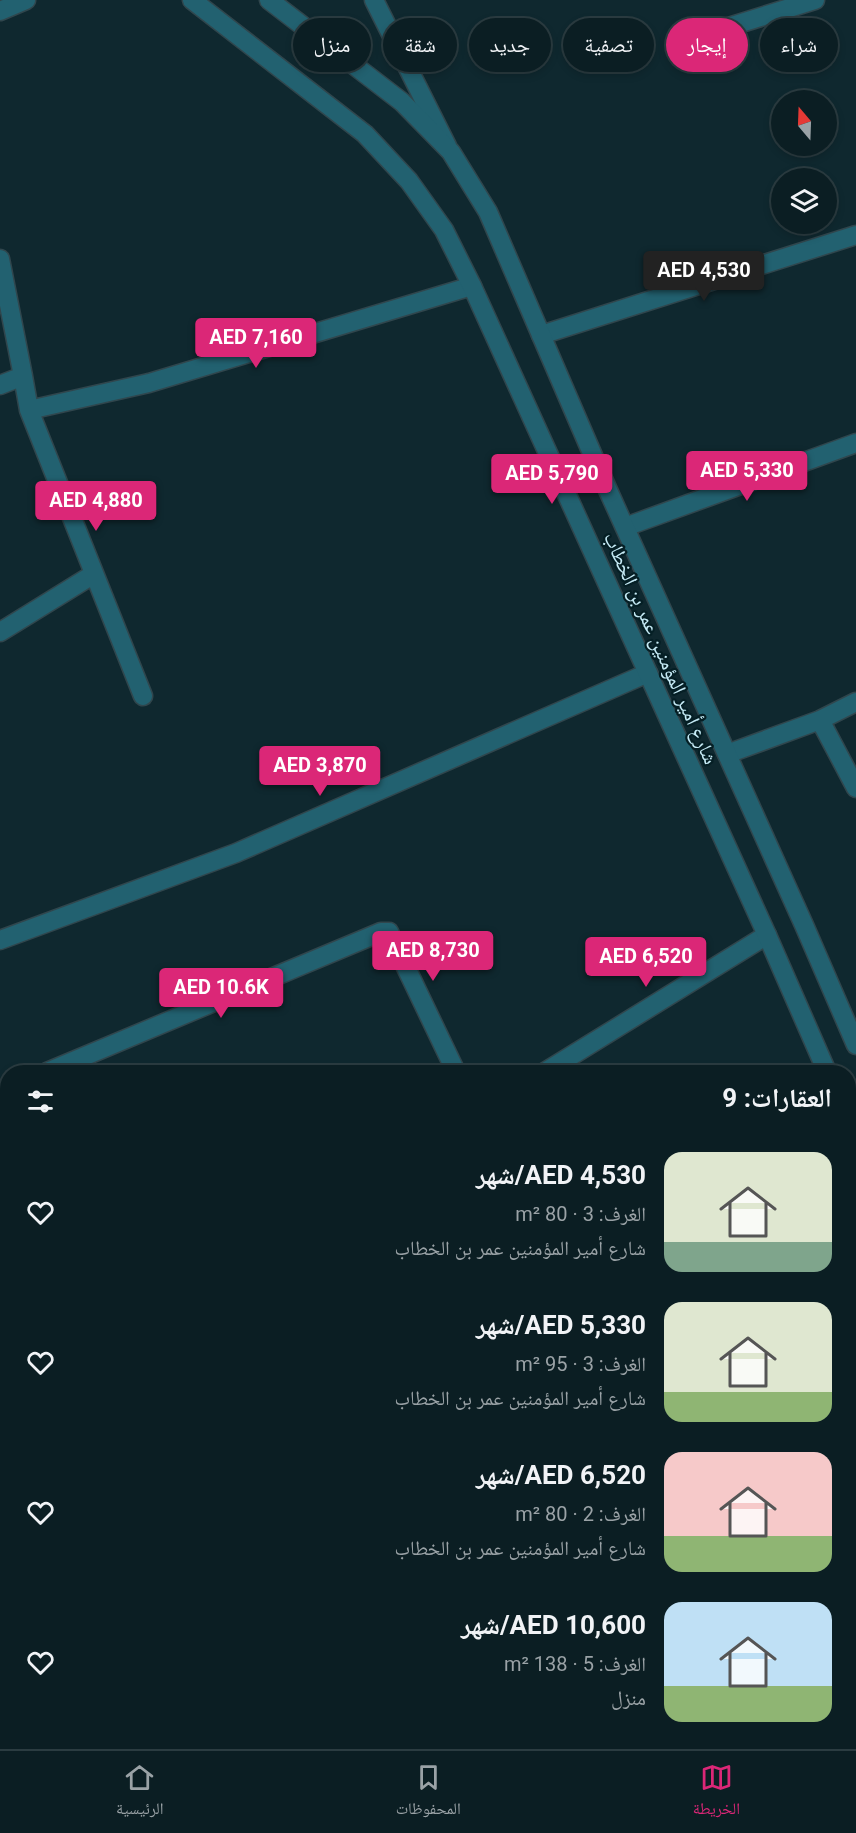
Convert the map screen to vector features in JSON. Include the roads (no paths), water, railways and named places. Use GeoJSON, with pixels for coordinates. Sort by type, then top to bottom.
{"type":"FeatureCollection","features":[{"type":"Feature","properties":{"kind":"street"},"geometry":{"type":"LineString","coordinates":[[0,11],[26,0]]}},
{"type":"Feature","properties":{"kind":"street","name":"شارع أمير المؤمنين عمر بن الخطاب"},"geometry":{"type":"LineString","coordinates":[[192,0],[365,134],[409,181],[444,230],[472,286],[824,1065]]}},
{"type":"Feature","properties":{"kind":"street","name":"شارع أمير المؤمنين عمر بن الخطاب"},"geometry":{"type":"LineString","coordinates":[[269,0],[402,102],[451,152],[488,212],[625,527],[856,1045]]}},
{"type":"Feature","properties":{"kind":"street"},"geometry":{"type":"LineString","coordinates":[[374,0],[451,152]]}},
{"type":"Feature","properties":{"kind":"street"},"geometry":{"type":"LineString","coordinates":[[748,21],[815,0]]}},
{"type":"Feature","properties":{"kind":"street"},"geometry":{"type":"LineString","coordinates":[[541,334],[856,235]]}},
{"type":"Feature","properties":{"kind":"street"},"geometry":{"type":"LineString","coordinates":[[0,259],[29,410],[143,696]]}},
{"type":"Feature","properties":{"kind":"street"},"geometry":{"type":"LineString","coordinates":[[29,410],[149,383],[472,286]]}},
{"type":"Feature","properties":{"kind":"street"},"geometry":{"type":"LineString","coordinates":[[0,384],[22,376]]}},
{"type":"Feature","properties":{"kind":"street"},"geometry":{"type":"LineString","coordinates":[[625,527],[856,443]]}},
{"type":"Feature","properties":{"kind":"street"},"geometry":{"type":"LineString","coordinates":[[0,632],[94,574]]}},
{"type":"Feature","properties":{"kind":"street"},"geometry":{"type":"LineString","coordinates":[[0,940],[236,853],[648,673]]}},
{"type":"Feature","properties":{"kind":"street"},"geometry":{"type":"LineString","coordinates":[[727,753],[820,720],[856,702]]}},
{"type":"Feature","properties":{"kind":"street"},"geometry":{"type":"LineString","coordinates":[[820,720],[856,788]]}},
{"type":"Feature","properties":{"kind":"street"},"geometry":{"type":"LineString","coordinates":[[64,1065],[381,932],[388,932],[453,1065]]}},
{"type":"Feature","properties":{"kind":"street"},"geometry":{"type":"LineString","coordinates":[[556,1065],[767,935]]}}]}
